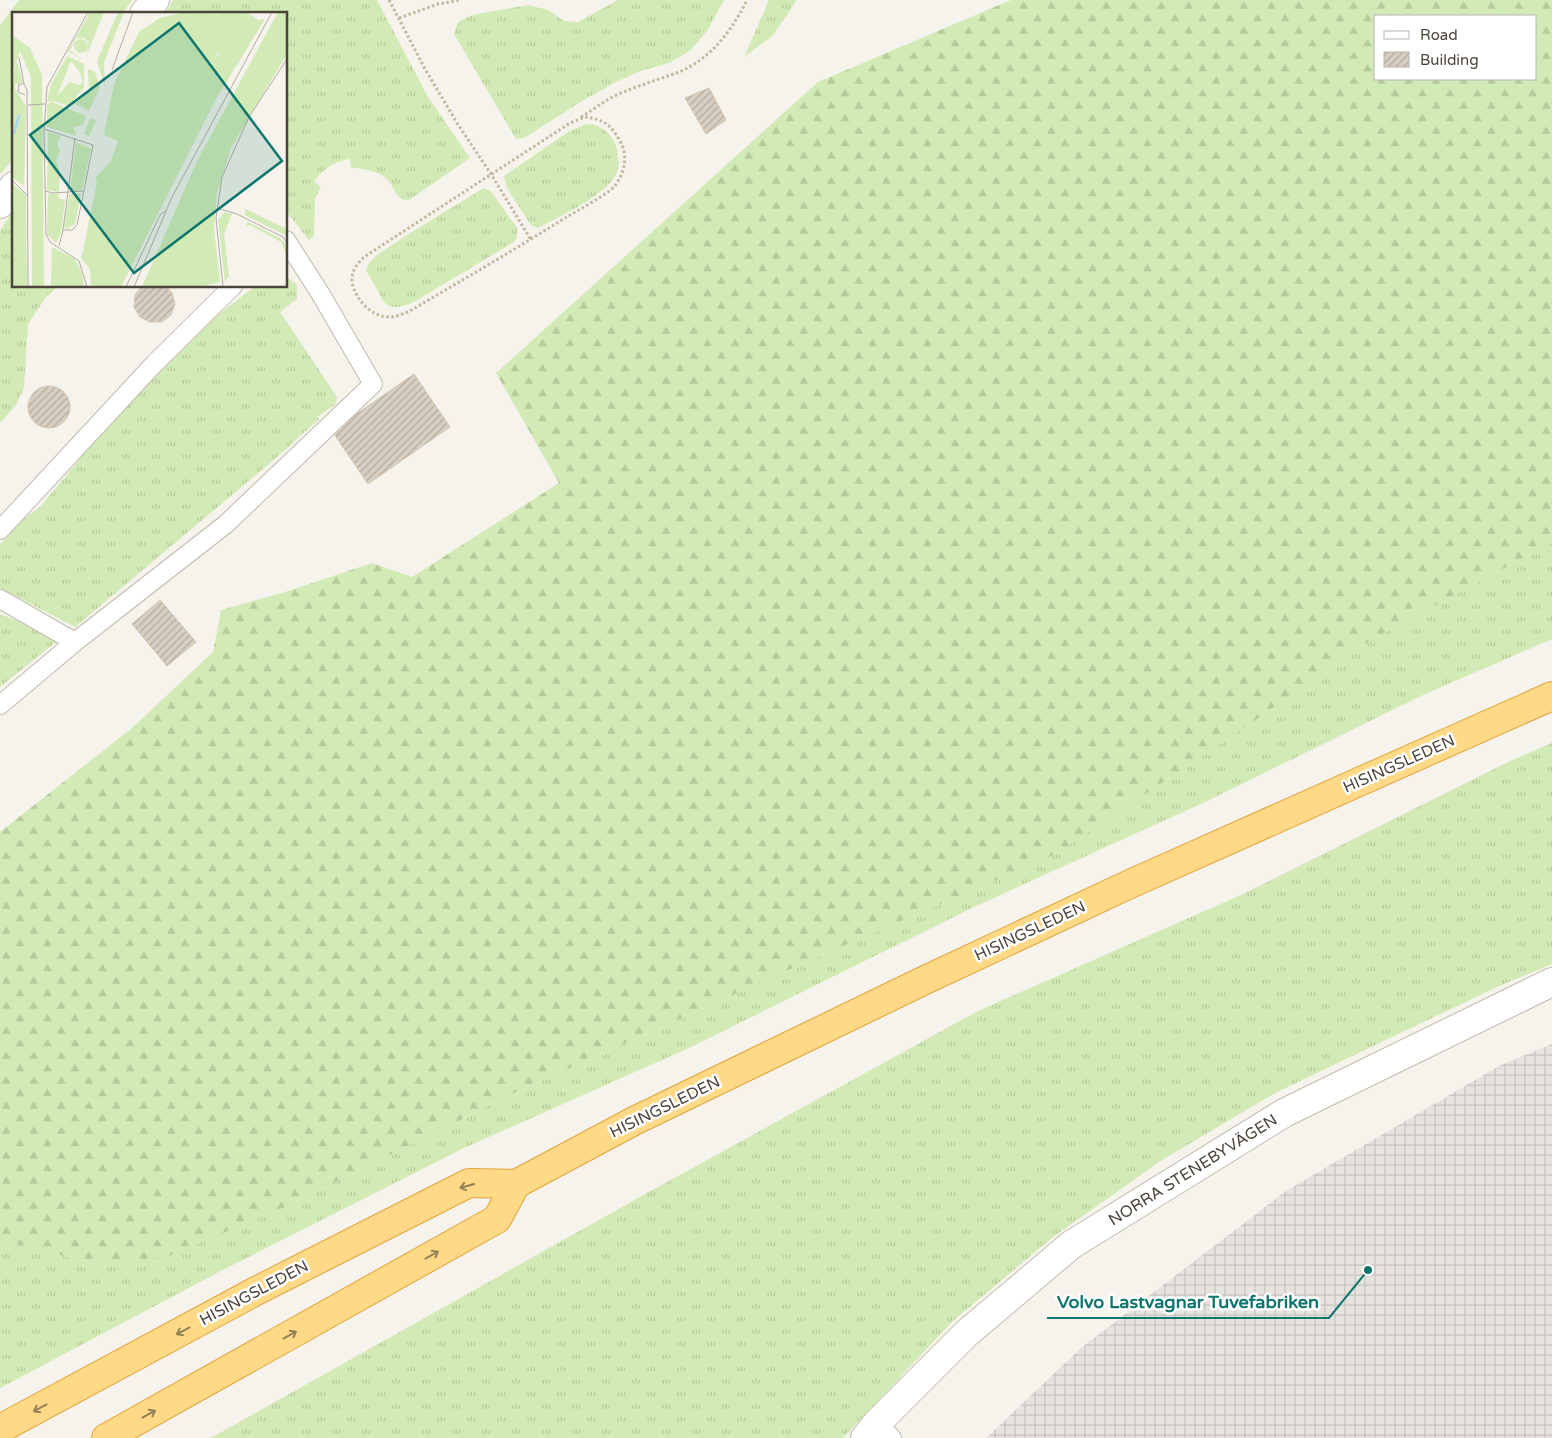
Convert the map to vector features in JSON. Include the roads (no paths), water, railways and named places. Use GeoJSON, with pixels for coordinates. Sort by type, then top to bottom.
{"type":"FeatureCollection","features":[{"type":"Feature","properties":{"kind":"highway","name":"HISINGSLEDEN"},"geometry":{"type":"LineString","coordinates":[[0,1429],[256,1291],[469,1183],[516,1184],[634,1121],[925,980],[1130,884],[1552,696]]}},
{"type":"Feature","properties":{"kind":"highway"},"geometry":{"type":"LineString","coordinates":[[106,1438],[497,1219],[516,1184]]}},
{"type":"Feature","properties":{"kind":"street"},"geometry":{"type":"LineString","coordinates":[[146,12],[155,0]]}},
{"type":"Feature","properties":{"kind":"street"},"geometry":{"type":"LineString","coordinates":[[0,204],[12,189]]}},
{"type":"Feature","properties":{"kind":"street","name":"NORRA STENEBYVÄGEN"},"geometry":{"type":"LineString","coordinates":[[878,1433],[967,1333],[1071,1245],[1284,1113],[1552,982]]}},
{"type":"Feature","properties":{"kind":"lane"},"geometry":{"type":"LineString","coordinates":[[0,705],[75,642],[226,524],[373,384],[320,293],[288,245]]}},
{"type":"Feature","properties":{"kind":"lane"},"geometry":{"type":"LineString","coordinates":[[0,530],[154,364],[231,288]]}},
{"type":"Feature","properties":{"kind":"lane"},"geometry":{"type":"LineString","coordinates":[[0,599],[75,642]]}},
{"type":"Feature","properties":{"kind":"place","name":"Volvo Lastvagnar Tuvefabriken"},"geometry":{"type":"Point","coordinates":[1368,1270]}}]}
